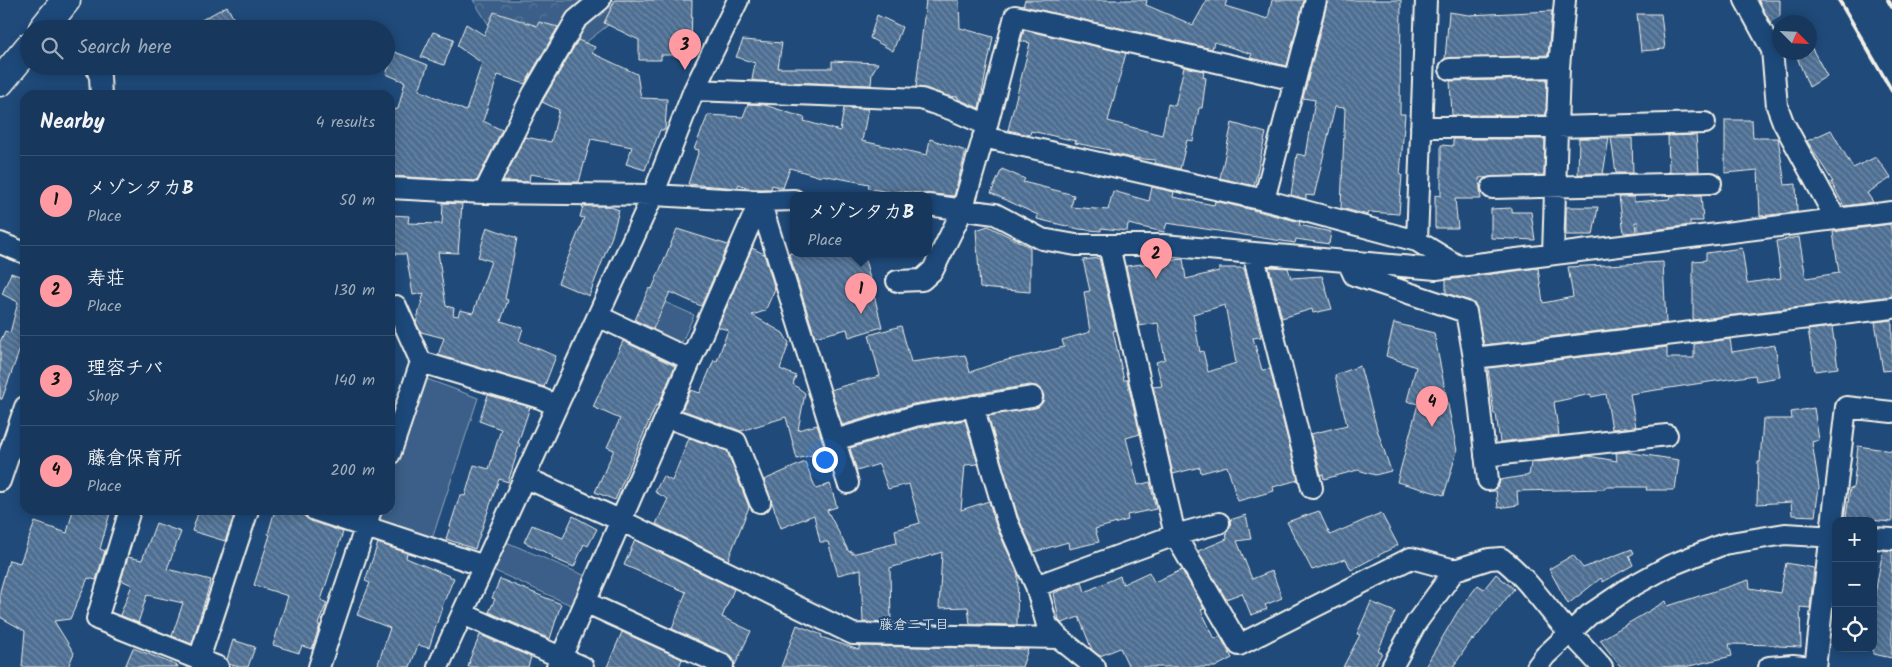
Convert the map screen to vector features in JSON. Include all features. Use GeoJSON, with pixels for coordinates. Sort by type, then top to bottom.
{"type":"FeatureCollection","features":[{"type":"Feature","properties":{"kind":"highway"},"geometry":{"type":"LineString","coordinates":[[51,20],[66,0]]}},
{"type":"Feature","properties":{"kind":"highway"},"geometry":{"type":"LineString","coordinates":[[0,82],[20,58]]}},
{"type":"Feature","properties":{"kind":"street"},"geometry":{"type":"LineString","coordinates":[[484,193],[533,94],[576,20],[600,0]]}},
{"type":"Feature","properties":{"kind":"street"},"geometry":{"type":"LineString","coordinates":[[438,667],[653,195],[694,90],[738,0]]}},
{"type":"Feature","properties":{"kind":"street"},"geometry":{"type":"LineString","coordinates":[[1264,200],[1316,0]]}},
{"type":"Feature","properties":{"kind":"street"},"geometry":{"type":"LineString","coordinates":[[1417,241],[1426,0]]}},
{"type":"Feature","properties":{"kind":"street"},"geometry":{"type":"LineString","coordinates":[[1552,254],[1559,67],[1564,0]]}},
{"type":"Feature","properties":{"kind":"street"},"geometry":{"type":"LineString","coordinates":[[1745,0],[1772,50],[1777,106],[1783,122],[1836,219]]}},
{"type":"Feature","properties":{"kind":"street"},"geometry":{"type":"LineString","coordinates":[[897,280],[922,280],[934,270],[962,211],[1015,16],[1295,80]]}},
{"type":"Feature","properties":{"kind":"street"},"geometry":{"type":"LineString","coordinates":[[1450,69],[1559,67]]}},
{"type":"Feature","properties":{"kind":"street"},"geometry":{"type":"LineString","coordinates":[[99,75],[101,90]]}},
{"type":"Feature","properties":{"kind":"street"},"geometry":{"type":"LineString","coordinates":[[694,90],[921,99],[953,110],[985,131],[1264,200],[1417,241],[1458,266]]}},
{"type":"Feature","properties":{"kind":"street"},"geometry":{"type":"LineString","coordinates":[[1421,127],[1557,127],[1705,123]]}},
{"type":"Feature","properties":{"kind":"street"},"geometry":{"type":"LineString","coordinates":[[1492,188],[1711,183]]}},
{"type":"Feature","properties":{"kind":"street"},"geometry":{"type":"LineString","coordinates":[[395,188],[484,193],[653,195],[760,201],[790,200]]}},
{"type":"Feature","properties":{"kind":"street"},"geometry":{"type":"LineString","coordinates":[[559,662],[760,201]]}},
{"type":"Feature","properties":{"kind":"street"},"geometry":{"type":"LineString","coordinates":[[760,201],[848,483]]}},
{"type":"Feature","properties":{"kind":"street"},"geometry":{"type":"LineString","coordinates":[[932,207],[995,214],[1042,240],[1076,245],[1163,245],[1436,268],[1892,212]]}},
{"type":"Feature","properties":{"kind":"street"},"geometry":{"type":"LineString","coordinates":[[0,243],[20,251]]}},
{"type":"Feature","properties":{"kind":"street"},"geometry":{"type":"LineString","coordinates":[[1109,246],[1175,536],[1239,645],[1411,558],[1455,570],[1489,559],[1501,558],[1515,568],[1602,667]]}},
{"type":"Feature","properties":{"kind":"street"},"geometry":{"type":"LineString","coordinates":[[1253,253],[1312,488]]}},
{"type":"Feature","properties":{"kind":"street"},"geometry":{"type":"LineString","coordinates":[[1348,262],[1354,275],[1466,312],[1474,358],[1488,480]]}},
{"type":"Feature","properties":{"kind":"street"},"geometry":{"type":"LineString","coordinates":[[395,306],[421,362],[395,439]]}},
{"type":"Feature","properties":{"kind":"street"},"geometry":{"type":"LineString","coordinates":[[1474,358],[1892,308]]}},
{"type":"Feature","properties":{"kind":"street"},"geometry":{"type":"LineString","coordinates":[[598,316],[691,360]]}},
{"type":"Feature","properties":{"kind":"street"},"geometry":{"type":"LineString","coordinates":[[421,362],[540,398],[557,406]]}},
{"type":"Feature","properties":{"kind":"street"},"geometry":{"type":"LineString","coordinates":[[835,440],[915,416],[1032,397]]}},
{"type":"Feature","properties":{"kind":"street"},"geometry":{"type":"LineString","coordinates":[[973,406],[1007,521],[1036,586],[1047,625],[1059,638],[1095,667]]}},
{"type":"Feature","properties":{"kind":"street"},"geometry":{"type":"LineString","coordinates":[[1836,517],[1846,407],[1892,412]]}},
{"type":"Feature","properties":{"kind":"street"},"geometry":{"type":"LineString","coordinates":[[666,417],[736,442],[760,502]]}},
{"type":"Feature","properties":{"kind":"street"},"geometry":{"type":"LineString","coordinates":[[0,481],[20,426]]}},
{"type":"Feature","properties":{"kind":"street"},"geometry":{"type":"LineString","coordinates":[[1485,456],[1667,435]]}},
{"type":"Feature","properties":{"kind":"street"},"geometry":{"type":"LineString","coordinates":[[524,478],[622,521],[853,634],[1059,638]]}},
{"type":"Feature","properties":{"kind":"street"},"geometry":{"type":"LineString","coordinates":[[128,515],[97,619],[218,667]]}},
{"type":"Feature","properties":{"kind":"street"},"geometry":{"type":"LineString","coordinates":[[199,659],[246,515]]}},
{"type":"Feature","properties":{"kind":"street"},"geometry":{"type":"LineString","coordinates":[[348,515],[368,518],[484,566]]}},
{"type":"Feature","properties":{"kind":"street"},"geometry":{"type":"LineString","coordinates":[[319,667],[368,518]]}},
{"type":"Feature","properties":{"kind":"street"},"geometry":{"type":"LineString","coordinates":[[1036,586],[1175,536],[1219,523]]}},
{"type":"Feature","properties":{"kind":"street"},"geometry":{"type":"LineString","coordinates":[[1537,667],[1545,656],[1589,615],[1629,588],[1669,566],[1724,544],[1785,534],[1832,536]]}},
{"type":"Feature","properties":{"kind":"street"},"geometry":{"type":"LineString","coordinates":[[1877,538],[1892,539]]}},
{"type":"Feature","properties":{"kind":"street"},"geometry":{"type":"LineString","coordinates":[[1815,667],[1832,550]]}},
{"type":"Feature","properties":{"kind":"street"},"geometry":{"type":"LineString","coordinates":[[1392,667],[1416,623],[1455,570]]}},
{"type":"Feature","properties":{"kind":"street"},"geometry":{"type":"LineString","coordinates":[[585,602],[723,664]]}},
{"type":"Feature","properties":{"kind":"street"},"geometry":{"type":"LineString","coordinates":[[462,614],[559,662],[583,667]]}},
{"type":"Feature","properties":{"kind":"street"},"geometry":{"type":"LineString","coordinates":[[1769,667],[1793,665],[1812,667]]}},
{"type":"Feature","properties":{"kind":"green space"},"geometry":{"type":"Polygon","coordinates":[[[473,0],[636,0],[616,19],[541,77],[499,41],[473,0]]]}},
{"type":"Feature","properties":{"kind":"green space"},"geometry":{"type":"Polygon","coordinates":[[[660,300],[694,315],[682,342],[672,344],[647,331],[660,300]]]}},
{"type":"Feature","properties":{"kind":"green space"},"geometry":{"type":"Polygon","coordinates":[[[416,375],[478,398],[432,539],[369,518],[370,515],[395,515],[395,439],[416,375]]]}},
{"type":"Feature","properties":{"kind":"green space"},"geometry":{"type":"Polygon","coordinates":[[[497,538],[595,580],[582,610],[484,566],[497,538]]]}},
{"type":"Feature","properties":{"kind":"building"},"geometry":{"type":"Polygon","coordinates":[[[615,0],[692,0],[691,55],[661,55],[661,60],[639,60],[639,40],[604,23],[615,0]]]}},
{"type":"Feature","properties":{"kind":"building"},"geometry":{"type":"Polygon","coordinates":[[[926,0],[959,0],[960,28],[993,37],[979,108],[958,99],[958,97],[916,87],[926,0]]]}},
{"type":"Feature","properties":{"kind":"building"},"geometry":{"type":"Polygon","coordinates":[[[1025,0],[1147,0],[1146,5],[1193,25],[1207,0],[1227,0],[1225,6],[1268,19],[1272,0],[1304,0],[1287,66],[1250,58],[1252,54],[1214,42],[1212,49],[1023,6],[1025,0]]]}},
{"type":"Feature","properties":{"kind":"building"},"geometry":{"type":"Polygon","coordinates":[[[1328,0],[1401,0],[1400,114],[1405,114],[1399,214],[1369,212],[1368,215],[1341,208],[1345,108],[1335,107],[1314,196],[1306,195],[1306,199],[1291,195],[1297,154],[1306,156],[1315,100],[1303,98],[1328,0]]]}},
{"type":"Feature","properties":{"kind":"building"},"geometry":{"type":"Polygon","coordinates":[[[1758,0],[1780,0],[1780,15],[1772,15],[1772,21],[1770,22],[1758,0]]]}},
{"type":"Feature","properties":{"kind":"building"},"geometry":{"type":"Polygon","coordinates":[[[227,6],[234,20],[201,20],[227,6]]]}},
{"type":"Feature","properties":{"kind":"building"},"geometry":{"type":"Polygon","coordinates":[[[1552,11],[1548,55],[1445,59],[1449,12],[1469,15],[1552,11]]]}},
{"type":"Feature","properties":{"kind":"building"},"geometry":{"type":"Polygon","coordinates":[[[494,12],[537,26],[539,22],[558,27],[525,84],[498,75],[483,121],[502,130],[477,181],[395,176],[395,109],[398,109],[405,82],[388,75],[395,75],[395,52],[428,65],[419,90],[466,111],[482,63],[457,46],[466,24],[484,35],[494,12]]]}},
{"type":"Feature","properties":{"kind":"building"},"geometry":{"type":"Polygon","coordinates":[[[1637,14],[1661,14],[1665,49],[1641,51],[1637,14]]]}},
{"type":"Feature","properties":{"kind":"building"},"geometry":{"type":"Polygon","coordinates":[[[877,15],[902,27],[893,51],[870,38],[877,15]]]}},
{"type":"Feature","properties":{"kind":"building"},"geometry":{"type":"Polygon","coordinates":[[[1024,30],[1126,53],[1108,121],[1162,135],[1168,104],[1175,106],[1184,67],[1204,71],[1203,77],[1206,78],[1202,108],[1199,108],[1193,141],[1187,140],[1180,169],[1155,163],[1155,160],[1110,153],[1110,150],[1075,143],[1076,141],[1031,131],[1030,135],[1008,130],[1030,43],[1021,41],[1024,30]]]}},
{"type":"Feature","properties":{"kind":"building"},"geometry":{"type":"Polygon","coordinates":[[[433,32],[454,39],[444,65],[421,57],[433,32]]]}},
{"type":"Feature","properties":{"kind":"building"},"geometry":{"type":"Polygon","coordinates":[[[578,40],[595,47],[592,53],[637,74],[641,98],[667,99],[665,130],[660,130],[645,170],[626,164],[632,147],[591,139],[579,182],[560,182],[561,179],[530,174],[529,182],[503,181],[525,137],[551,142],[559,110],[542,102],[578,40]]]}},
{"type":"Feature","properties":{"kind":"building"},"geometry":{"type":"Polygon","coordinates":[[[743,40],[782,43],[778,68],[832,68],[832,61],[878,63],[872,73],[871,85],[756,81],[752,80],[755,63],[736,57],[743,40]]]}},
{"type":"Feature","properties":{"kind":"building"},"geometry":{"type":"Polygon","coordinates":[[[1817,58],[1827,76],[1809,87],[1798,60],[1817,60],[1817,58]]]}},
{"type":"Feature","properties":{"kind":"building"},"geometry":{"type":"Polygon","coordinates":[[[1547,79],[1546,115],[1452,115],[1450,81],[1547,79]]]}},
{"type":"Feature","properties":{"kind":"building"},"geometry":{"type":"Polygon","coordinates":[[[748,104],[765,105],[805,118],[804,121],[840,131],[844,108],[868,109],[862,141],[927,155],[930,139],[966,151],[954,196],[932,194],[932,192],[887,192],[868,188],[869,184],[822,175],[821,177],[790,168],[783,188],[772,185],[771,189],[751,189],[739,184],[737,188],[688,184],[699,150],[694,149],[708,115],[743,117],[748,104]]]}},
{"type":"Feature","properties":{"kind":"building"},"geometry":{"type":"Polygon","coordinates":[[[1725,120],[1752,120],[1753,138],[1778,138],[1785,185],[1796,184],[1797,212],[1760,216],[1758,170],[1725,173],[1725,120]]]}},
{"type":"Feature","properties":{"kind":"building"},"geometry":{"type":"Polygon","coordinates":[[[1232,123],[1266,133],[1254,186],[1220,178],[1232,123]]]}},
{"type":"Feature","properties":{"kind":"building"},"geometry":{"type":"Polygon","coordinates":[[[1831,130],[1853,168],[1876,157],[1891,178],[1867,193],[1873,202],[1844,206],[1831,182],[1833,182],[1807,141],[1831,130]]]}},
{"type":"Feature","properties":{"kind":"building"},"geometry":{"type":"Polygon","coordinates":[[[1696,135],[1699,171],[1669,172],[1668,136],[1696,135]]]}},
{"type":"Feature","properties":{"kind":"building"},"geometry":{"type":"Polygon","coordinates":[[[1579,138],[1609,138],[1603,174],[1578,174],[1579,138]]]}},
{"type":"Feature","properties":{"kind":"building"},"geometry":{"type":"Polygon","coordinates":[[[1611,138],[1632,138],[1633,173],[1616,173],[1611,138]]]}},
{"type":"Feature","properties":{"kind":"building"},"geometry":{"type":"Polygon","coordinates":[[[1453,139],[1545,139],[1544,175],[1479,178],[1481,199],[1455,199],[1458,228],[1435,228],[1435,195],[1441,196],[1441,145],[1453,146],[1453,139]]]}},
{"type":"Feature","properties":{"kind":"building"},"geometry":{"type":"Polygon","coordinates":[[[1002,169],[1025,179],[1023,182],[1074,195],[1071,207],[1108,210],[1113,191],[1149,201],[1152,187],[1174,192],[1173,197],[1214,205],[1215,201],[1300,222],[1299,225],[1331,232],[1329,244],[1296,239],[1295,243],[1167,223],[1164,232],[1128,224],[1127,231],[1101,228],[1101,231],[1079,229],[1037,219],[1038,215],[991,193],[1002,169]]]}},
{"type":"Feature","properties":{"kind":"building"},"geometry":{"type":"Polygon","coordinates":[[[1701,195],[1703,221],[1690,221],[1690,225],[1638,232],[1638,222],[1635,222],[1636,232],[1624,233],[1619,197],[1634,197],[1634,202],[1669,199],[1670,196],[1701,195]]]}},
{"type":"Feature","properties":{"kind":"building"},"geometry":{"type":"Polygon","coordinates":[[[443,203],[462,204],[458,253],[438,252],[446,306],[454,308],[453,315],[458,316],[460,310],[473,313],[491,261],[478,257],[487,227],[517,238],[505,299],[508,300],[501,321],[523,328],[519,341],[556,356],[544,387],[438,355],[444,338],[421,332],[416,323],[424,293],[413,295],[406,254],[395,254],[395,215],[409,216],[408,223],[442,224],[443,203]]]}},
{"type":"Feature","properties":{"kind":"building"},"geometry":{"type":"Polygon","coordinates":[[[583,206],[608,206],[619,210],[612,236],[589,296],[558,283],[584,218],[580,217],[583,206]]]}},
{"type":"Feature","properties":{"kind":"building"},"geometry":{"type":"Polygon","coordinates":[[[1566,207],[1598,207],[1593,235],[1566,235],[1566,207]]]}},
{"type":"Feature","properties":{"kind":"building"},"geometry":{"type":"Polygon","coordinates":[[[1512,208],[1512,212],[1531,212],[1535,240],[1491,238],[1491,209],[1512,208]]]}},
{"type":"Feature","properties":{"kind":"building"},"geometry":{"type":"Polygon","coordinates":[[[1890,224],[1892,234],[1892,296],[1693,320],[1693,261],[1706,260],[1706,253],[1742,248],[1747,283],[1781,278],[1776,241],[1799,237],[1806,278],[1839,273],[1833,232],[1890,224]]]}},
{"type":"Feature","properties":{"kind":"building"},"geometry":{"type":"Polygon","coordinates":[[[988,226],[1030,247],[1030,292],[980,288],[976,230],[988,226]]]}},
{"type":"Feature","properties":{"kind":"building"},"geometry":{"type":"Polygon","coordinates":[[[677,229],[728,245],[701,306],[670,292],[653,329],[635,320],[649,288],[652,289],[677,229]]]}},
{"type":"Feature","properties":{"kind":"building"},"geometry":{"type":"Polygon","coordinates":[[[752,248],[764,254],[775,289],[765,311],[752,315],[783,333],[789,343],[780,369],[796,376],[793,384],[805,393],[798,430],[817,425],[826,451],[797,459],[786,417],[741,431],[682,410],[691,390],[700,393],[714,360],[717,361],[728,330],[718,327],[752,248]]]}},
{"type":"Feature","properties":{"kind":"building"},"geometry":{"type":"Polygon","coordinates":[[[790,257],[864,257],[882,327],[849,337],[847,329],[815,337],[790,257]]]}},
{"type":"Feature","properties":{"kind":"building"},"geometry":{"type":"Polygon","coordinates":[[[1099,258],[1116,330],[1113,331],[1124,380],[1127,380],[1140,434],[1126,438],[1138,485],[1150,482],[1156,509],[1127,515],[1128,520],[1095,529],[1099,542],[1069,549],[1068,542],[1034,552],[1018,517],[988,416],[1039,406],[1043,402],[1044,396],[1036,386],[1030,385],[913,404],[842,425],[831,390],[880,376],[869,335],[901,326],[911,362],[965,355],[970,372],[999,362],[1064,347],[1062,340],[1090,332],[1084,292],[1090,291],[1083,260],[1099,258]]]}},
{"type":"Feature","properties":{"kind":"building"},"geometry":{"type":"Polygon","coordinates":[[[1183,259],[1186,279],[1219,271],[1219,268],[1244,268],[1261,337],[1253,338],[1262,370],[1270,369],[1298,480],[1273,487],[1274,491],[1238,501],[1227,466],[1201,473],[1200,467],[1173,474],[1153,387],[1162,386],[1156,362],[1165,359],[1158,323],[1139,326],[1126,266],[1183,259]],[[1225,305],[1193,314],[1200,352],[1203,351],[1208,372],[1236,363],[1225,305]]]}},
{"type":"Feature","properties":{"kind":"building"},"geometry":{"type":"Polygon","coordinates":[[[1663,262],[1666,323],[1484,345],[1475,305],[1470,301],[1446,293],[1446,280],[1538,268],[1543,303],[1573,297],[1568,267],[1663,262]]]}},
{"type":"Feature","properties":{"kind":"building"},"geometry":{"type":"Polygon","coordinates":[[[1269,267],[1288,268],[1291,278],[1322,276],[1332,309],[1313,313],[1312,309],[1282,318],[1269,267]]]}},
{"type":"Feature","properties":{"kind":"building"},"geometry":{"type":"Polygon","coordinates":[[[11,273],[20,276],[20,349],[2,399],[0,399],[0,342],[5,331],[10,333],[18,302],[2,294],[11,273]]]}},
{"type":"Feature","properties":{"kind":"building"},"geometry":{"type":"Polygon","coordinates":[[[1892,320],[1892,370],[1883,371],[1875,322],[1892,320]]]}},
{"type":"Feature","properties":{"kind":"building"},"geometry":{"type":"Polygon","coordinates":[[[1394,323],[1434,333],[1457,451],[1444,495],[1397,482],[1418,404],[1407,401],[1416,367],[1386,356],[1394,323]]]}},
{"type":"Feature","properties":{"kind":"building"},"geometry":{"type":"Polygon","coordinates":[[[1832,327],[1838,368],[1815,371],[1808,330],[1832,327]]]}},
{"type":"Feature","properties":{"kind":"building"},"geometry":{"type":"Polygon","coordinates":[[[1730,339],[1732,352],[1775,345],[1780,377],[1756,381],[1755,375],[1630,394],[1636,427],[1612,429],[1606,394],[1591,397],[1591,394],[1554,402],[1559,435],[1500,442],[1488,368],[1667,347],[1667,358],[1694,358],[1694,344],[1730,339]]]}},
{"type":"Feature","properties":{"kind":"building"},"geometry":{"type":"Polygon","coordinates":[[[623,341],[675,366],[615,500],[595,492],[614,450],[607,447],[620,419],[593,407],[623,341]]]}},
{"type":"Feature","properties":{"kind":"building"},"geometry":{"type":"Polygon","coordinates":[[[1360,366],[1377,429],[1391,471],[1375,475],[1358,470],[1324,479],[1323,474],[1321,475],[1311,434],[1347,425],[1335,375],[1360,366]]]}},
{"type":"Feature","properties":{"kind":"building"},"geometry":{"type":"Polygon","coordinates":[[[488,395],[530,407],[508,482],[499,479],[475,549],[446,539],[460,495],[465,496],[474,465],[489,469],[501,429],[479,421],[488,395]]]}},
{"type":"Feature","properties":{"kind":"building"},"geometry":{"type":"Polygon","coordinates":[[[1814,408],[1819,440],[1812,442],[1819,487],[1815,516],[1792,515],[1791,502],[1757,504],[1758,462],[1760,462],[1763,419],[1792,419],[1791,412],[1814,408]]]}},
{"type":"Feature","properties":{"kind":"building"},"geometry":{"type":"Polygon","coordinates":[[[965,420],[978,464],[965,465],[961,510],[989,501],[996,526],[1018,574],[1017,625],[970,624],[968,607],[939,608],[942,552],[890,568],[891,623],[863,622],[861,569],[838,575],[828,542],[820,542],[814,515],[781,528],[764,480],[805,462],[816,489],[830,484],[837,507],[827,510],[849,552],[852,551],[852,554],[897,543],[895,530],[920,523],[909,484],[888,489],[879,464],[857,471],[850,448],[918,428],[965,420]]]}},
{"type":"Feature","properties":{"kind":"building"},"geometry":{"type":"Polygon","coordinates":[[[689,438],[727,451],[749,507],[728,560],[656,524],[668,499],[655,492],[663,476],[672,481],[689,438]]]}},
{"type":"Feature","properties":{"kind":"building"},"geometry":{"type":"Polygon","coordinates":[[[1858,446],[1892,451],[1892,522],[1877,521],[1877,517],[1846,517],[1850,488],[1853,489],[1858,446]]]}},
{"type":"Feature","properties":{"kind":"building"},"geometry":{"type":"Polygon","coordinates":[[[1626,452],[1679,460],[1675,490],[1646,490],[1647,487],[1605,487],[1605,489],[1517,491],[1518,505],[1498,508],[1496,491],[1491,491],[1499,485],[1500,480],[1529,475],[1531,463],[1588,456],[1617,461],[1616,453],[1626,452]]]}},
{"type":"Feature","properties":{"kind":"building"},"geometry":{"type":"Polygon","coordinates":[[[1319,511],[1330,535],[1381,513],[1398,545],[1351,570],[1346,559],[1312,570],[1287,522],[1319,511]]]}},
{"type":"Feature","properties":{"kind":"building"},"geometry":{"type":"Polygon","coordinates":[[[72,515],[109,515],[100,549],[105,551],[96,580],[88,578],[70,619],[54,621],[74,653],[68,667],[22,667],[25,631],[0,617],[0,591],[9,560],[20,563],[35,522],[67,533],[72,515]]]}},
{"type":"Feature","properties":{"kind":"building"},"geometry":{"type":"Polygon","coordinates":[[[197,515],[234,515],[225,541],[192,531],[197,515]]]}},
{"type":"Feature","properties":{"kind":"building"},"geometry":{"type":"Polygon","coordinates":[[[274,515],[304,515],[311,521],[343,532],[321,600],[327,603],[318,624],[320,625],[312,649],[302,646],[299,653],[273,645],[288,596],[254,585],[270,535],[268,534],[274,515]]]}},
{"type":"Feature","properties":{"kind":"building"},"geometry":{"type":"Polygon","coordinates":[[[1246,515],[1251,539],[1237,541],[1252,579],[1272,571],[1282,598],[1265,605],[1267,609],[1251,615],[1242,593],[1226,599],[1198,551],[1227,539],[1226,532],[1230,526],[1230,520],[1246,515]]]}},
{"type":"Feature","properties":{"kind":"building"},"geometry":{"type":"Polygon","coordinates":[[[573,516],[597,529],[588,546],[584,544],[574,567],[552,558],[553,556],[524,542],[532,525],[563,538],[573,516]]]}},
{"type":"Feature","properties":{"kind":"building"},"geometry":{"type":"Polygon","coordinates":[[[156,523],[181,532],[167,569],[211,580],[192,644],[172,636],[183,603],[147,595],[138,623],[120,615],[132,585],[121,580],[128,557],[142,560],[156,523]]]}},
{"type":"Feature","properties":{"kind":"building"},"geometry":{"type":"Polygon","coordinates":[[[635,540],[734,589],[722,617],[751,631],[735,665],[733,659],[728,654],[672,629],[686,592],[624,565],[635,540]]]}},
{"type":"Feature","properties":{"kind":"building"},"geometry":{"type":"Polygon","coordinates":[[[378,543],[407,553],[406,558],[454,578],[443,604],[429,648],[418,645],[410,667],[377,667],[390,628],[357,615],[370,583],[365,581],[378,543]]]}},
{"type":"Feature","properties":{"kind":"building"},"geometry":{"type":"Polygon","coordinates":[[[1632,549],[1634,553],[1629,556],[1633,565],[1603,582],[1601,578],[1568,604],[1549,569],[1573,555],[1583,568],[1632,549]]]}},
{"type":"Feature","properties":{"kind":"building"},"geometry":{"type":"Polygon","coordinates":[[[1883,550],[1892,551],[1892,658],[1873,654],[1873,652],[1877,652],[1877,583],[1883,550]]]}},
{"type":"Feature","properties":{"kind":"building"},"geometry":{"type":"Polygon","coordinates":[[[1786,563],[1814,568],[1810,608],[1800,607],[1801,647],[1729,644],[1732,656],[1685,667],[1621,667],[1600,640],[1666,601],[1668,606],[1749,580],[1750,588],[1780,593],[1786,563]]]}},
{"type":"Feature","properties":{"kind":"building"},"geometry":{"type":"Polygon","coordinates":[[[1182,570],[1204,609],[1201,610],[1215,639],[1220,636],[1232,658],[1215,667],[1129,667],[1120,648],[1100,656],[1092,650],[1079,617],[1062,623],[1059,621],[1054,593],[1082,582],[1085,592],[1120,576],[1123,584],[1149,572],[1154,582],[1182,570]]]}},
{"type":"Feature","properties":{"kind":"building"},"geometry":{"type":"Polygon","coordinates":[[[1496,574],[1514,589],[1473,641],[1472,639],[1453,667],[1425,667],[1458,611],[1478,585],[1484,589],[1496,574]]]}},
{"type":"Feature","properties":{"kind":"building"},"geometry":{"type":"Polygon","coordinates":[[[500,579],[561,604],[550,639],[489,612],[495,599],[492,598],[500,579]]]}},
{"type":"Feature","properties":{"kind":"building"},"geometry":{"type":"Polygon","coordinates":[[[1371,602],[1395,612],[1378,651],[1382,653],[1374,667],[1343,667],[1360,635],[1357,634],[1371,602]]]}},
{"type":"Feature","properties":{"kind":"building"},"geometry":{"type":"Polygon","coordinates":[[[797,625],[822,635],[821,637],[859,650],[859,646],[1028,649],[1022,667],[781,667],[797,625]]]}},
{"type":"Feature","properties":{"kind":"building"},"geometry":{"type":"Polygon","coordinates":[[[622,632],[682,659],[679,667],[607,667],[622,632]]]}},
{"type":"Feature","properties":{"kind":"building"},"geometry":{"type":"Polygon","coordinates":[[[480,635],[531,657],[528,667],[468,667],[480,635]]]}},
{"type":"Feature","properties":{"kind":"building"},"geometry":{"type":"Polygon","coordinates":[[[233,640],[255,647],[248,667],[229,664],[227,659],[233,640]]]}},
{"type":"Feature","properties":{"kind":"building"},"geometry":{"type":"Polygon","coordinates":[[[133,648],[178,666],[178,667],[125,667],[133,648]]]}},
{"type":"Feature","properties":{"kind":"railway"},"geometry":{"type":"LineString","coordinates":[[1839,0],[1892,91]]}},
{"type":"Feature","properties":{"kind":"railway"},"geometry":{"type":"LineString","coordinates":[[1888,0],[1892,7]]}},
{"type":"Feature","properties":{"kind":"place","name":"理容チバ"},"geometry":{"type":"Point","coordinates":[685,70]}},
{"type":"Feature","properties":{"kind":"place","name":"寿荘"},"geometry":{"type":"Point","coordinates":[1156,279]}},
{"type":"Feature","properties":{"kind":"place","name":"メゾンタカB"},"geometry":{"type":"Point","coordinates":[861,314]}},
{"type":"Feature","properties":{"kind":"place","name":"藤倉保育所"},"geometry":{"type":"Point","coordinates":[1432,427]}},
{"type":"Feature","properties":{"kind":"district","name":"藤倉二丁目"},"geometry":{"type":"Point","coordinates":[914,624]}}]}
